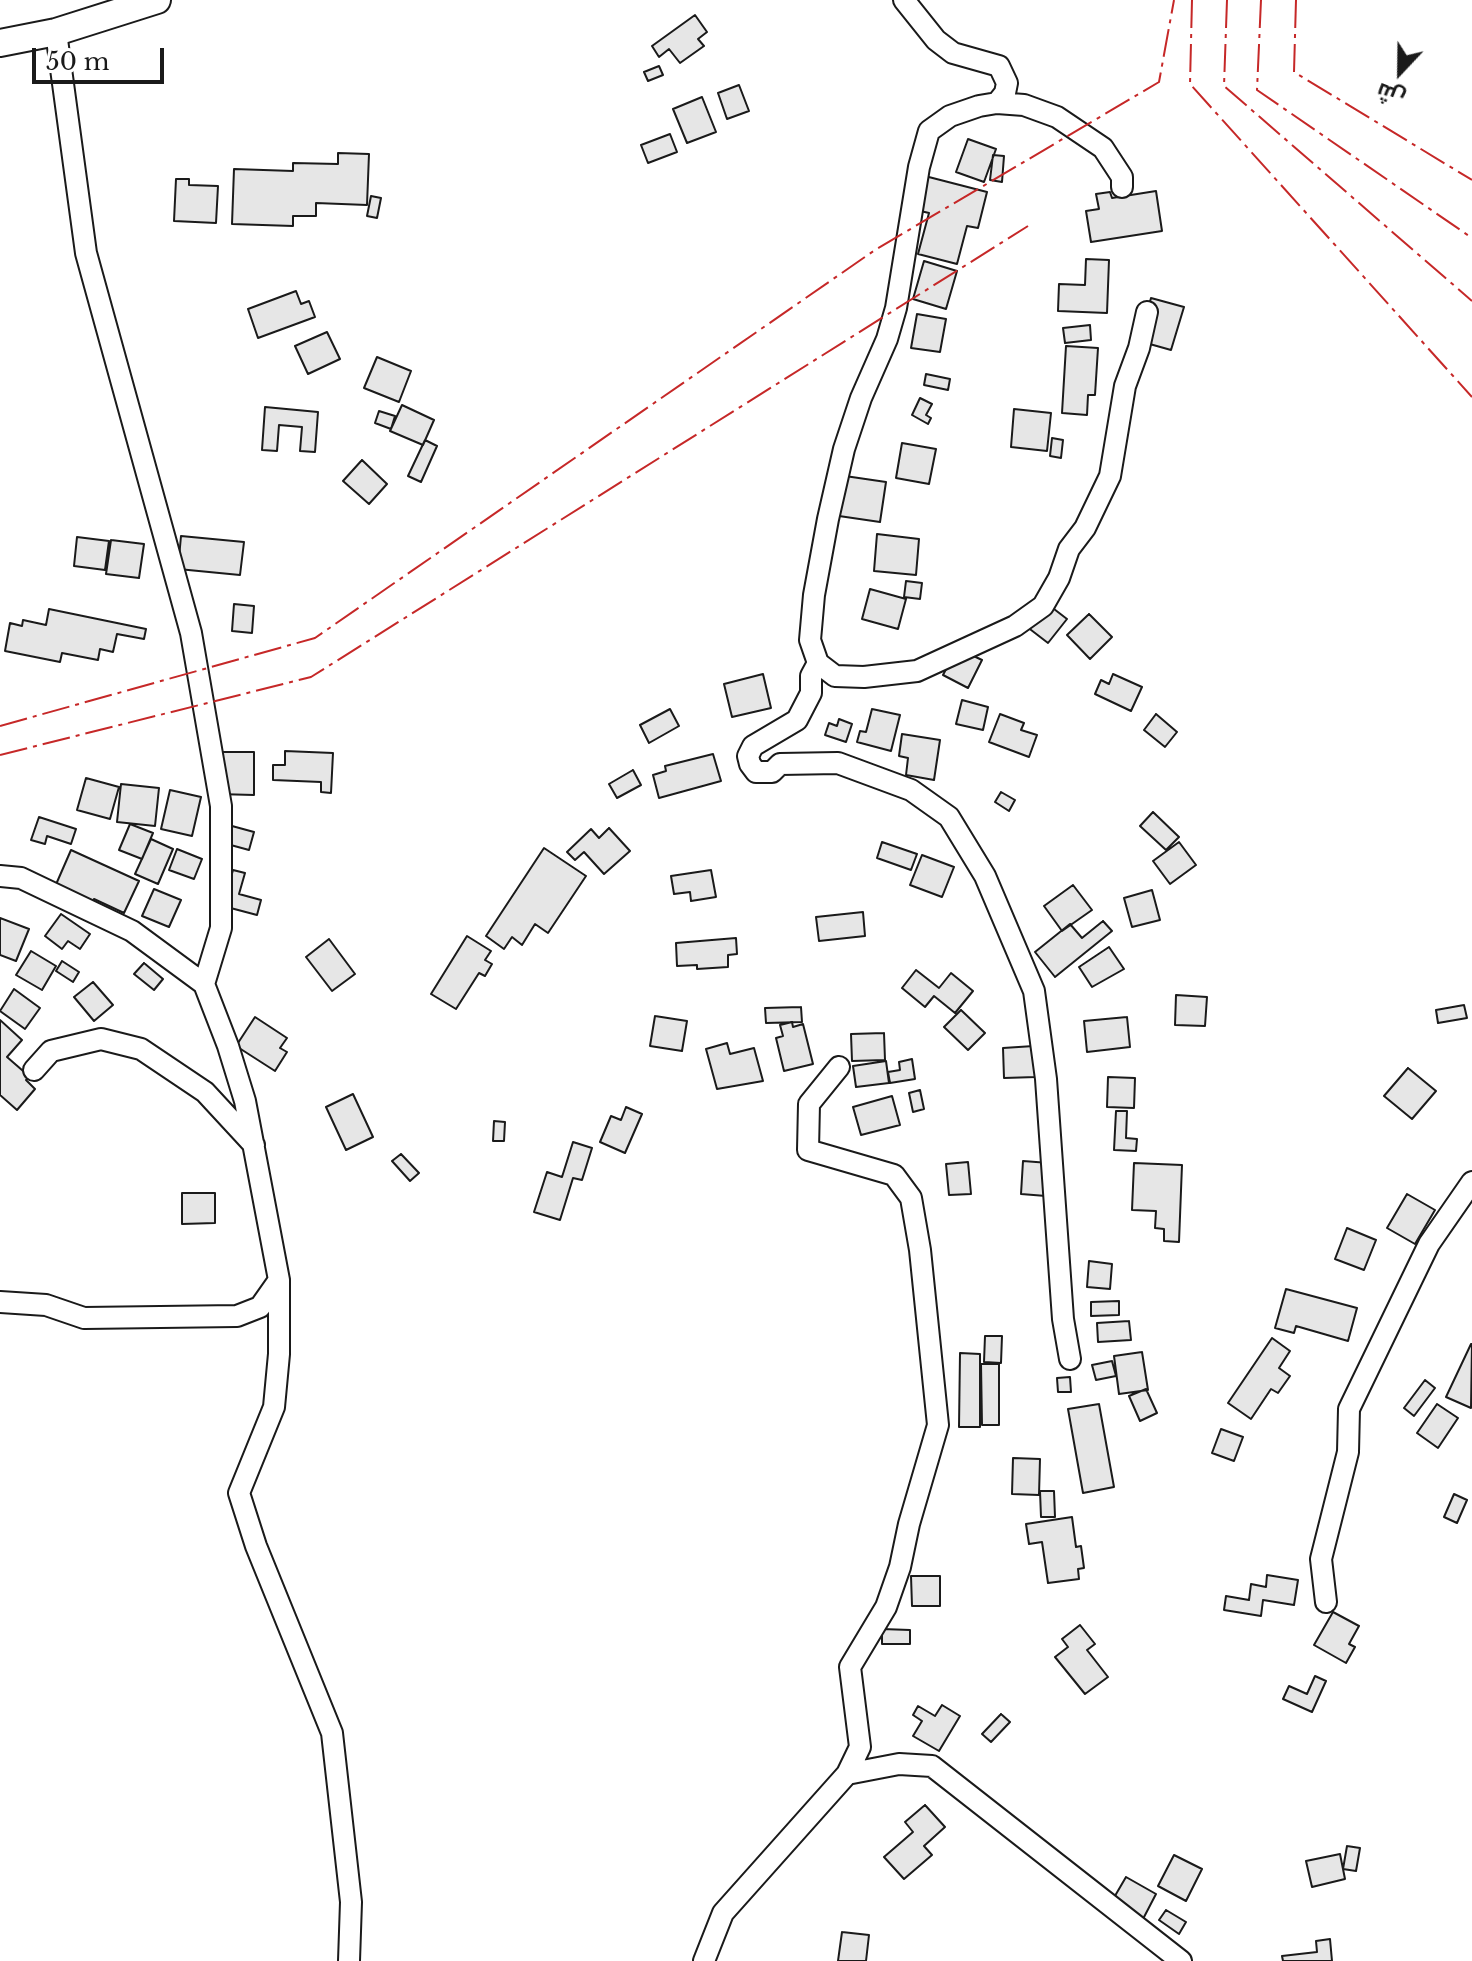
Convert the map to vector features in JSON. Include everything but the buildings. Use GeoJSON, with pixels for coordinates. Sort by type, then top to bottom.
{"type":"FeatureCollection","features":[{"type":"Feature","properties":{"kind":"main road"},"geometry":{"type":"LineString","coordinates":[[0,43],[56,32],[157,0]]}},
{"type":"Feature","properties":{"kind":"street"},"geometry":{"type":"LineString","coordinates":[[904,0],[936,40],[953,53],[999,66],[1007,83],[1005,93],[997,103]]}},
{"type":"Feature","properties":{"kind":"street"},"geometry":{"type":"LineString","coordinates":[[56,32],[86,253],[191,633],[221,806],[221,928],[204,984]]}},
{"type":"Feature","properties":{"kind":"street"},"geometry":{"type":"LineString","coordinates":[[1122,187],[1122,177],[1103,148],[1057,117],[1024,105],[997,103],[979,106],[950,116],[929,131],[919,167],[896,308],[844,449],[828,519],[814,595],[810,640],[818,663],[835,676],[864,677],[917,671],[1015,626],[1043,606],[1059,578],[1069,549],[1085,528],[1110,476],[1125,386],[1139,348],[1147,312]]}},
{"type":"Feature","properties":{"kind":"street"},"geometry":{"type":"LineString","coordinates":[[818,663],[811,676],[811,693],[797,720],[753,746],[748,756],[750,764],[756,772],[772,772],[780,764],[838,763],[911,790],[949,817],[985,876],[1034,991],[1046,1079],[1063,1319],[1070,1359]]}},
{"type":"Feature","properties":{"kind":"street"},"geometry":{"type":"LineString","coordinates":[[0,876],[21,878],[132,931],[204,984],[241,1087],[279,1280],[279,1354],[274,1407],[239,1493],[256,1546],[332,1733],[351,1902],[349,1961]]}},
{"type":"Feature","properties":{"kind":"street"},"geometry":{"type":"LineString","coordinates":[[34,1070],[51,1051],[101,1039],[141,1049],[205,1092],[254,1145]]}},
{"type":"Feature","properties":{"kind":"street"},"geometry":{"type":"LineString","coordinates":[[704,1961],[723,1913],[847,1774],[860,1747],[850,1667],[886,1607],[900,1567],[909,1524],[938,1425],[920,1250],[911,1198],[894,1175],[808,1150],[809,1104],[839,1067]]}},
{"type":"Feature","properties":{"kind":"street"},"geometry":{"type":"LineString","coordinates":[[1326,1602],[1321,1559],[1348,1452],[1349,1409],[1429,1244],[1472,1182]]}},
{"type":"Feature","properties":{"kind":"street"},"geometry":{"type":"LineString","coordinates":[[0,1302],[46,1305],[84,1318],[237,1316],[260,1307],[279,1280]]}},
{"type":"Feature","properties":{"kind":"street"},"geometry":{"type":"LineString","coordinates":[[847,1774],[899,1764],[932,1766],[1181,1961]]}},
{"type":"Feature","properties":{"kind":"power"},"geometry":{"type":"LineString","coordinates":[[0,726],[315,638],[875,250],[1159,82],[1174,0]]}},
{"type":"Feature","properties":{"kind":"power"},"geometry":{"type":"LineString","coordinates":[[1192,0],[1190,84],[1472,397]]}},
{"type":"Feature","properties":{"kind":"power"},"geometry":{"type":"LineString","coordinates":[[1227,0],[1224,86],[1472,301]]}},
{"type":"Feature","properties":{"kind":"power"},"geometry":{"type":"LineString","coordinates":[[1261,0],[1257,90],[1472,238]]}},
{"type":"Feature","properties":{"kind":"power"},"geometry":{"type":"LineString","coordinates":[[1296,0],[1294,72],[1472,180]]}},
{"type":"Feature","properties":{"kind":"power"},"geometry":{"type":"LineString","coordinates":[[0,755],[311,677],[1028,226]]}}]}
